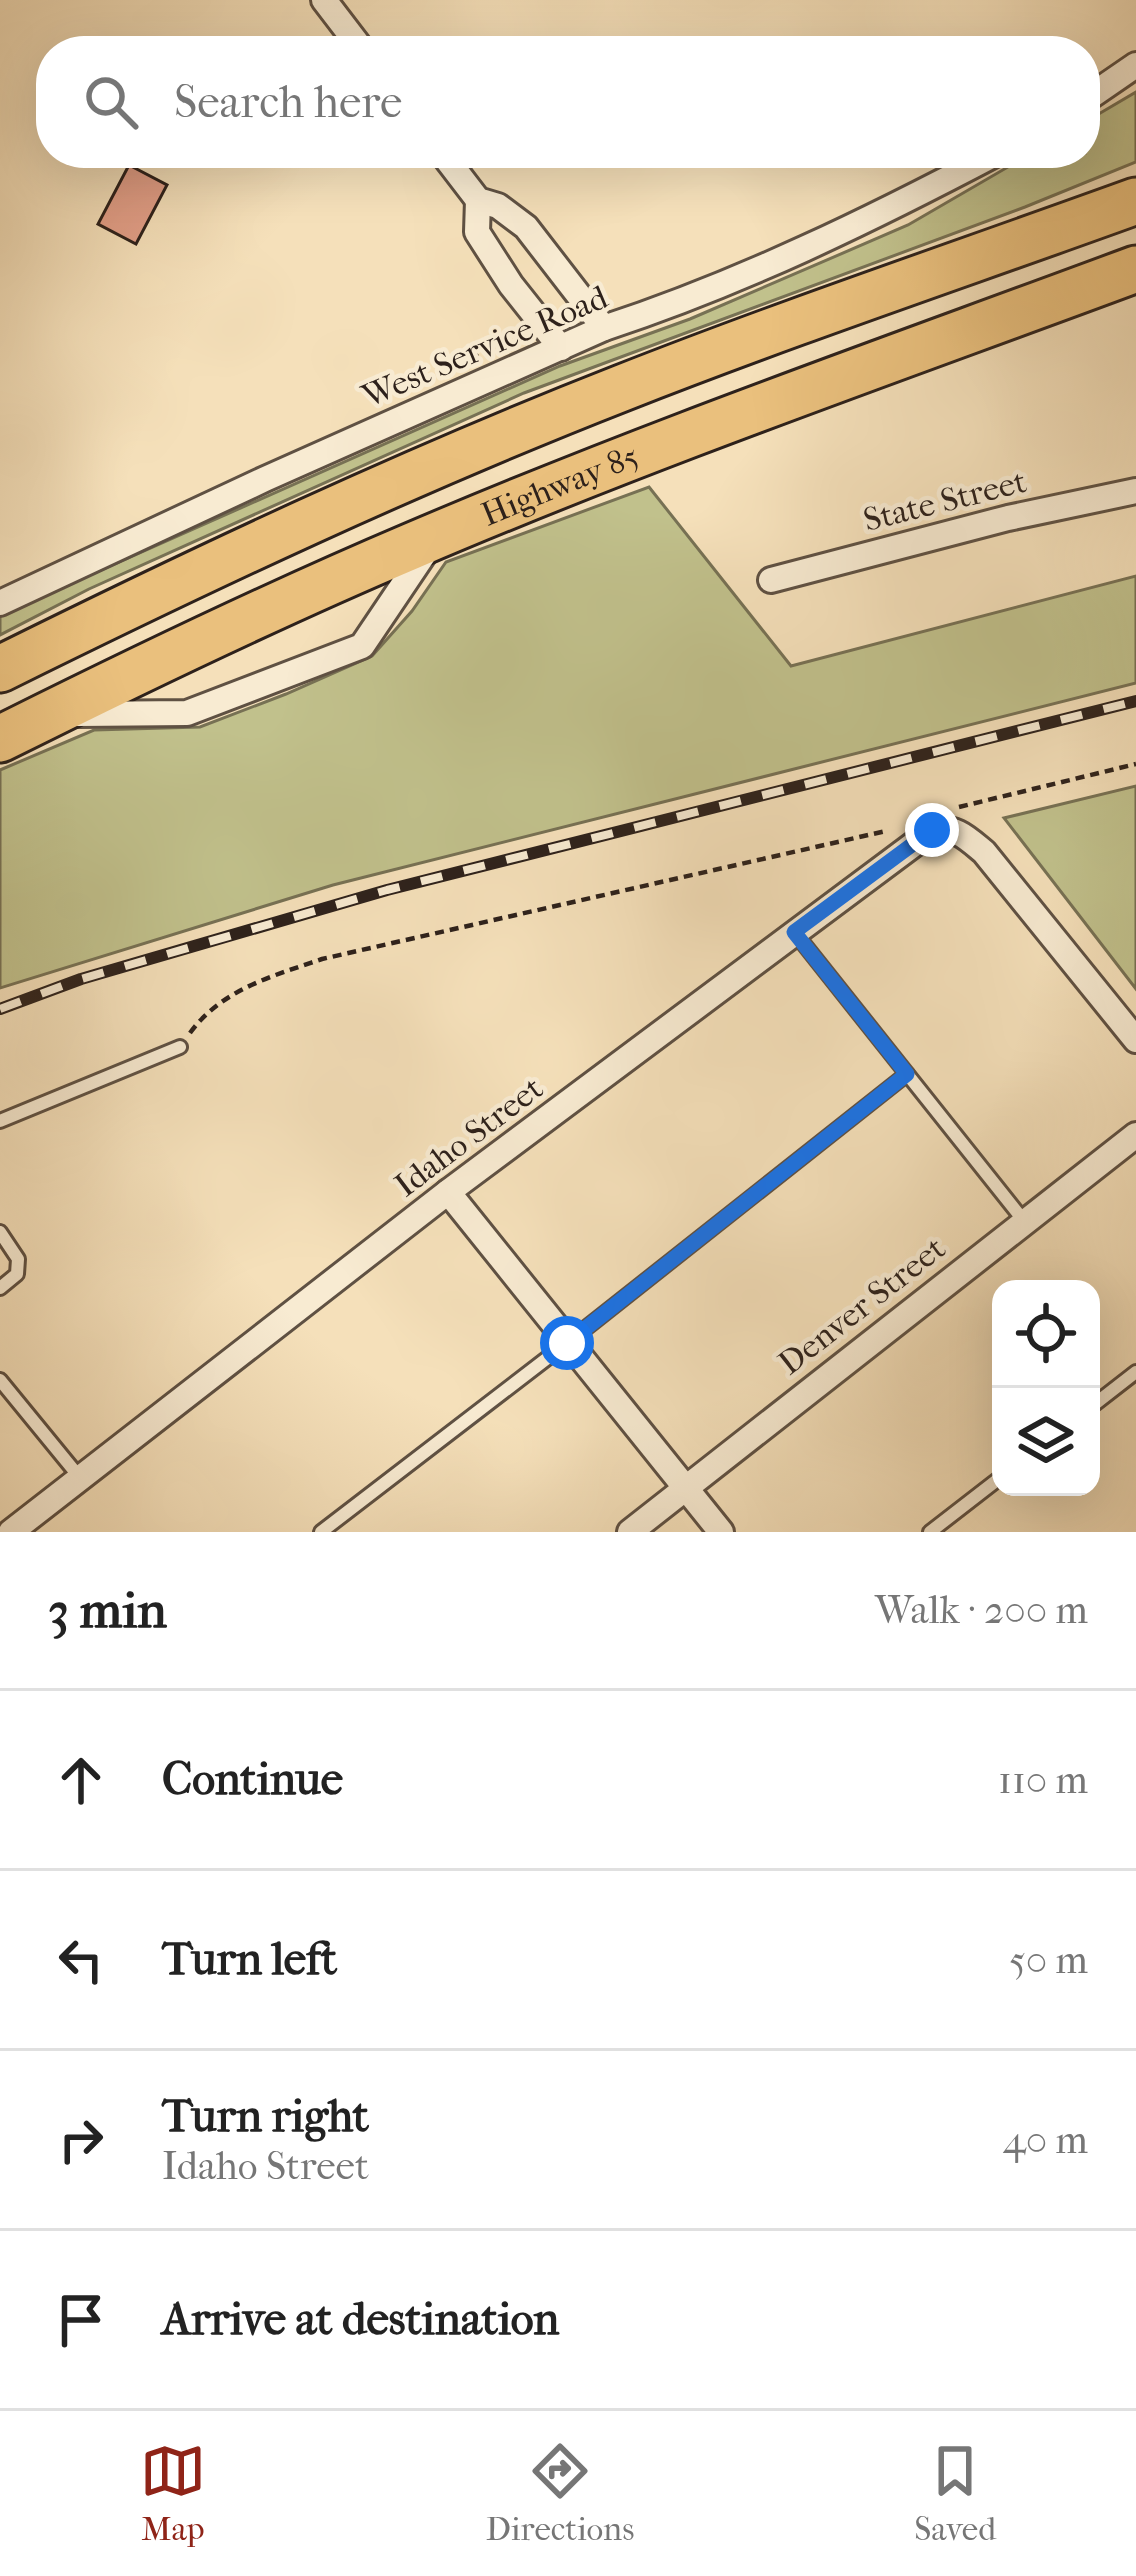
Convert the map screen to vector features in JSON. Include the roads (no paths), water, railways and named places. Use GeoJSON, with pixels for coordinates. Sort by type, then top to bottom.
{"type":"FeatureCollection","features":[{"type":"Feature","properties":{"kind":"highway","name":"Highway 85"},"geometry":{"type":"LineString","coordinates":[[0,669],[248,549],[532,424],[1136,201]]}},
{"type":"Feature","properties":{"kind":"highway","name":"Highway 85"},"geometry":{"type":"LineString","coordinates":[[0,740],[206,638],[436,536],[659,445],[1136,269]]}},
{"type":"Feature","properties":{"kind":"street"},"geometry":{"type":"LineString","coordinates":[[324,0],[352,36]]}},
{"type":"Feature","properties":{"kind":"street"},"geometry":{"type":"LineString","coordinates":[[1100,90],[1136,65]]}},
{"type":"Feature","properties":{"kind":"street"},"geometry":{"type":"LineString","coordinates":[[453,168],[478,200],[498,206],[526,227],[604,328]]}},
{"type":"Feature","properties":{"kind":"street","name":"West Service Road"},"geometry":{"type":"LineString","coordinates":[[0,604],[604,328],[810,248],[968,168]]}},
{"type":"Feature","properties":{"kind":"street"},"geometry":{"type":"LineString","coordinates":[[478,200],[478,232],[511,285],[561,348]]}},
{"type":"Feature","properties":{"kind":"street","name":"State Street"},"geometry":{"type":"LineString","coordinates":[[771,580],[1008,518],[1136,491]]}},
{"type":"Feature","properties":{"kind":"street"},"geometry":{"type":"LineString","coordinates":[[46,717],[106,711],[152,716],[188,713],[362,646],[436,536]]}},
{"type":"Feature","properties":{"kind":"street","name":"Idaho Street"},"geometry":{"type":"LineString","coordinates":[[11,1532],[448,1192],[932,830],[947,827],[975,844],[1136,1040]]}},
{"type":"Feature","properties":{"kind":"street","name":"Denver Street"},"geometry":{"type":"LineString","coordinates":[[630,1532],[1136,1135]]}},
{"type":"Feature","properties":{"kind":"street"},"geometry":{"type":"LineString","coordinates":[[448,1192],[721,1532]]}},
{"type":"Feature","properties":{"kind":"lane"},"geometry":{"type":"LineString","coordinates":[[794,932],[1024,1221]]}},
{"type":"Feature","properties":{"kind":"lane"},"geometry":{"type":"LineString","coordinates":[[0,1121],[180,1047]]}},
{"type":"Feature","properties":{"kind":"lane"},"geometry":{"type":"LineString","coordinates":[[320,1532],[907,1074]]}},
{"type":"Feature","properties":{"kind":"lane"},"geometry":{"type":"LineString","coordinates":[[0,1232],[18,1258],[17,1274],[0,1288]]}},
{"type":"Feature","properties":{"kind":"lane"},"geometry":{"type":"LineString","coordinates":[[1100,1400],[1136,1372]]}},
{"type":"Feature","properties":{"kind":"lane"},"geometry":{"type":"LineString","coordinates":[[0,1380],[81,1479]]}},
{"type":"Feature","properties":{"kind":"lane"},"geometry":{"type":"LineString","coordinates":[[929,1532],[992,1484]]}},
{"type":"Feature","properties":{"kind":"railway"},"geometry":{"type":"LineString","coordinates":[[0,1009],[81,979],[387,890],[1136,701]]}}]}
